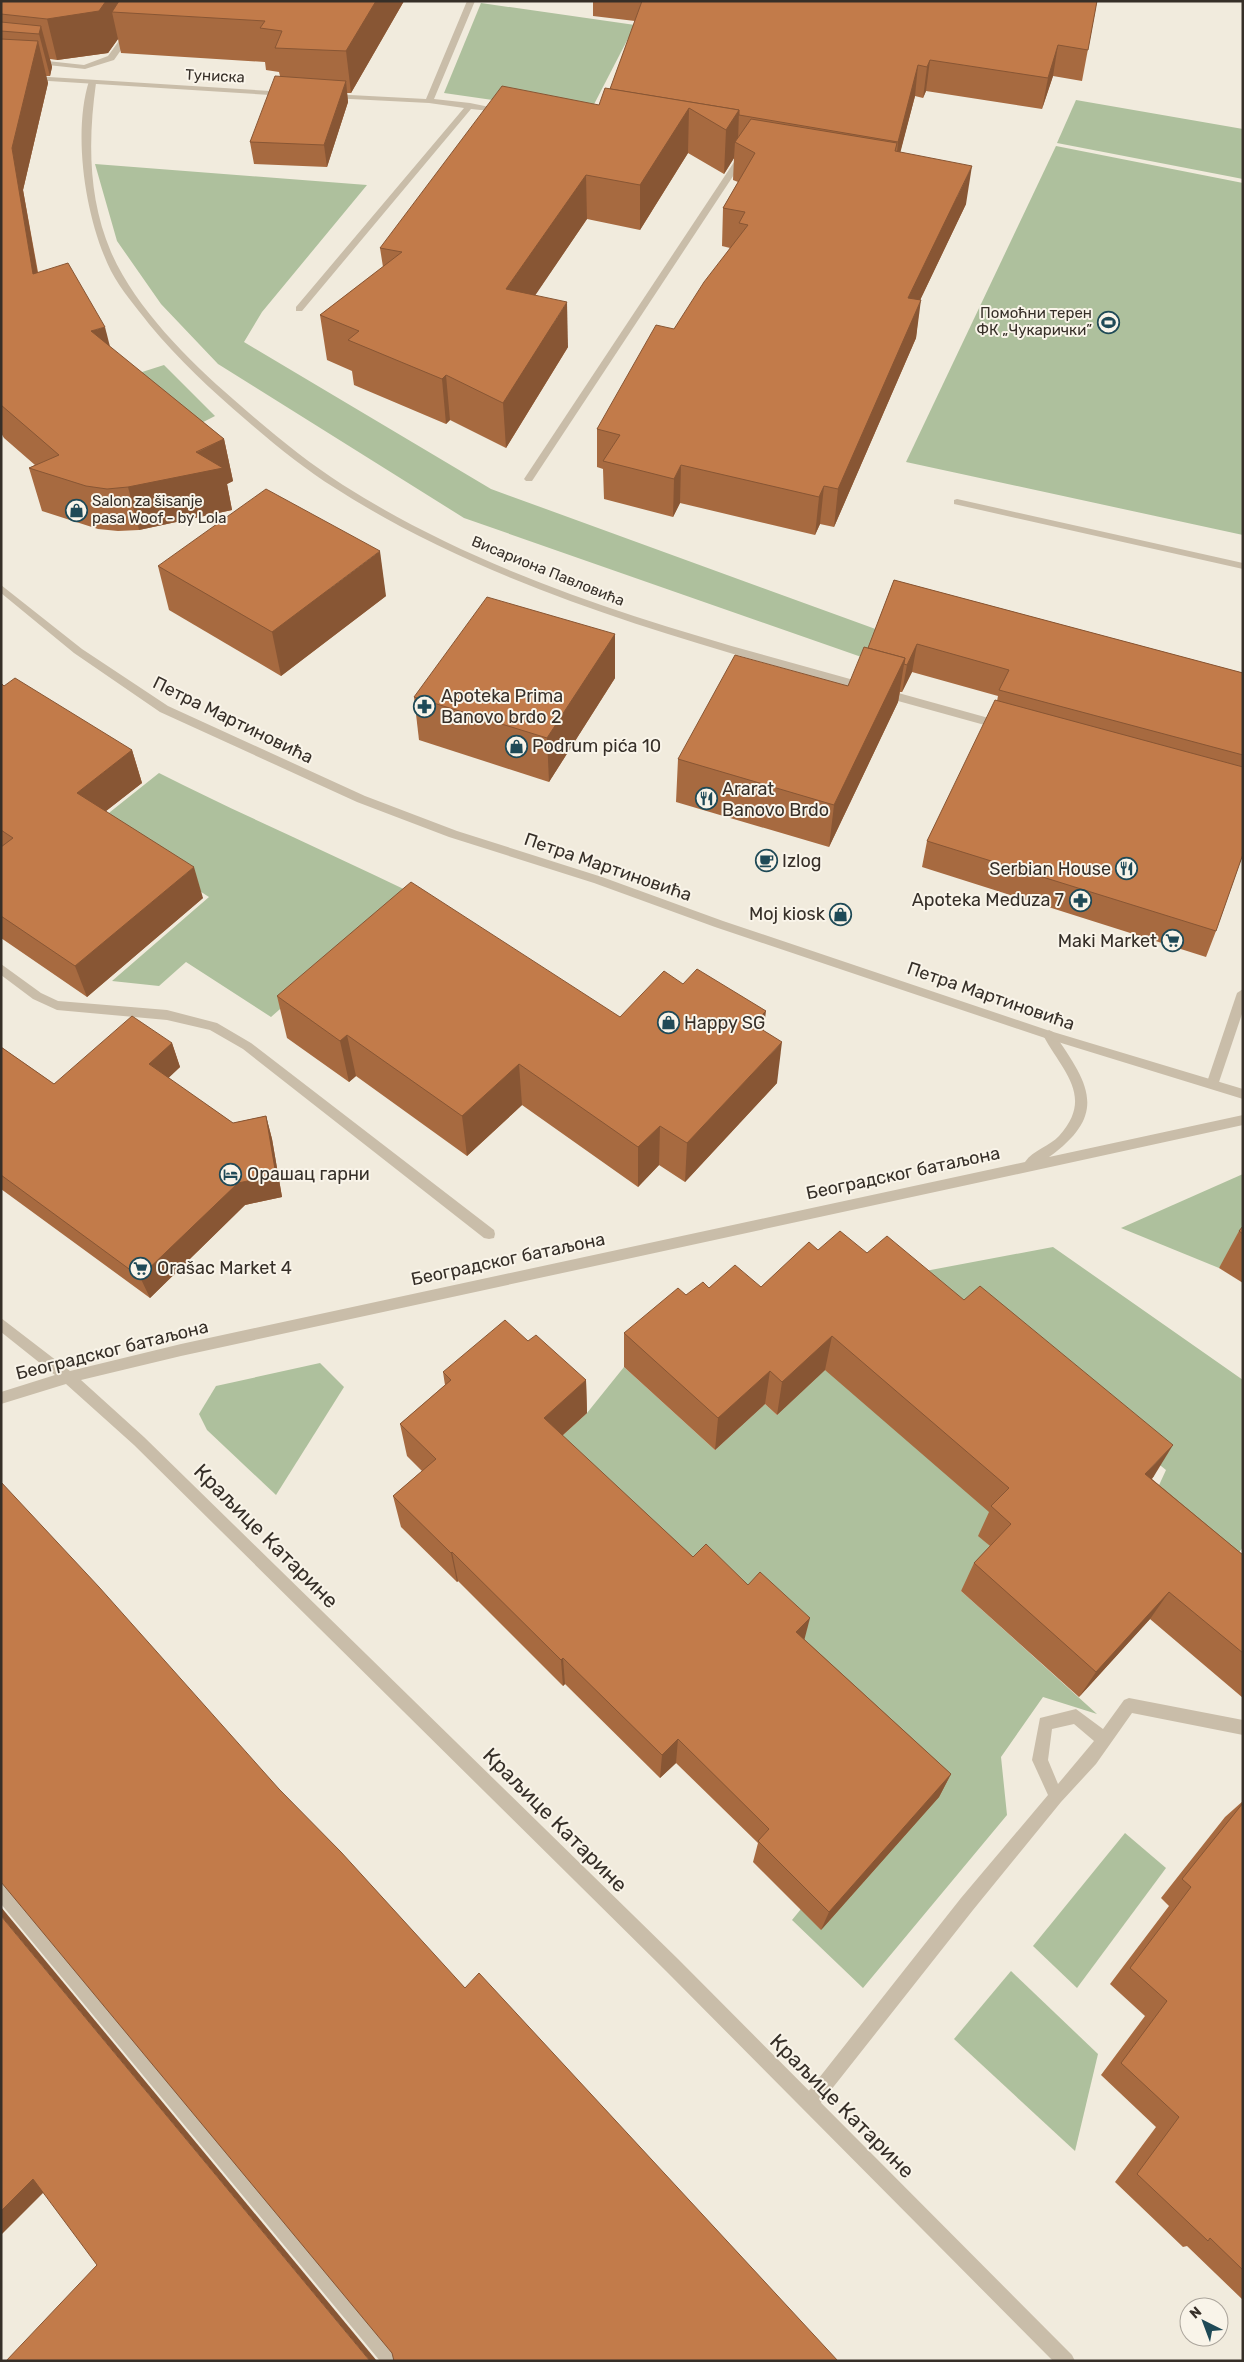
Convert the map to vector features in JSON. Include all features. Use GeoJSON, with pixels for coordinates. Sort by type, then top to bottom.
{"type":"FeatureCollection","features":[{"type":"Feature","properties":{"kind":"street"},"geometry":{"type":"LineString","coordinates":[[428,101],[471,1]]}},
{"type":"Feature","properties":{"kind":"street"},"geometry":{"type":"LineString","coordinates":[[1,58],[85,67],[111,58],[132,27]]}},
{"type":"Feature","properties":{"kind":"street","name":"Туниска"},"geometry":{"type":"LineString","coordinates":[[1,76],[92,84],[293,94]]}},
{"type":"Feature","properties":{"kind":"street","name":"Висариона Павловића"},"geometry":{"type":"LineString","coordinates":[[92,84],[86,120],[85,157],[94,209],[104,244],[117,274],[153,324],[188,363],[281,445],[326,478],[365,503],[417,530],[473,558],[542,588],[630,619],[722,648],[1005,726]]}},
{"type":"Feature","properties":{"kind":"street"},"geometry":{"type":"LineString","coordinates":[[322,96],[428,101],[508,112]]}},
{"type":"Feature","properties":{"kind":"street"},"geometry":{"type":"LineString","coordinates":[[300,308],[470,106]]}},
{"type":"Feature","properties":{"kind":"street"},"geometry":{"type":"LineString","coordinates":[[529,479],[741,150],[755,152]]}},
{"type":"Feature","properties":{"kind":"street"},"geometry":{"type":"LineString","coordinates":[[957,502],[1243,566]]}},
{"type":"Feature","properties":{"kind":"street","name":"Петра Мартиновића"},"geometry":{"type":"LineString","coordinates":[[1,588],[78,650],[164,709],[361,800],[453,834],[598,880],[719,924],[1049,1035],[1243,1094]]}},
{"type":"Feature","properties":{"kind":"street"},"geometry":{"type":"LineString","coordinates":[[1,968],[37,996],[57,1005],[166,1015],[212,1026],[246,1046],[489,1234]]}},
{"type":"Feature","properties":{"kind":"street"},"geometry":{"type":"LineString","coordinates":[[1212,1085],[1243,993]]}},
{"type":"Feature","properties":{"kind":"street","name":"Београдског батаљона"},"geometry":{"type":"LineString","coordinates":[[1024,1167],[1063,1140],[1080,1115],[1081,1092],[1075,1074],[1049,1035]]}},
{"type":"Feature","properties":{"kind":"street","name":"Београдског батаљона"},"geometry":{"type":"LineString","coordinates":[[1,1398],[68,1377],[181,1350],[1243,1120]]}},
{"type":"Feature","properties":{"kind":"street","name":"Краљице Катарине"},"geometry":{"type":"LineString","coordinates":[[1,1324],[68,1377],[139,1441],[810,2103],[1066,2361]]}},
{"type":"Feature","properties":{"kind":"street"},"geometry":{"type":"LineString","coordinates":[[810,2103],[883,2009],[1056,1796],[1091,1758],[1128,1705],[1243,1728]]}},
{"type":"Feature","properties":{"kind":"street"},"geometry":{"type":"LineString","coordinates":[[1056,1796],[1040,1760],[1045,1723],[1076,1716],[1104,1740]]}},
{"type":"Feature","properties":{"kind":"street"},"geometry":{"type":"LineString","coordinates":[[1,1891],[392,2361]]}},
{"type":"Feature","properties":{"kind":"green space"},"geometry":{"type":"Polygon","coordinates":[[[481,3],[635,25],[589,114],[444,93],[481,3]]]}},
{"type":"Feature","properties":{"kind":"green space"},"geometry":{"type":"Polygon","coordinates":[[[1076,100],[1243,129],[1243,179],[1057,143],[1076,100]]]}},
{"type":"Feature","properties":{"kind":"green space","name":"Помоћни терен ФК „Чукарички”"},"geometry":{"type":"Polygon","coordinates":[[[1056,146],[1243,183],[1243,535],[906,462],[1056,146]]]}},
{"type":"Feature","properties":{"kind":"green space"},"geometry":{"type":"Polygon","coordinates":[[[95,164],[367,185],[262,312],[244,342],[491,489],[881,631],[870,660],[464,518],[218,364],[161,304],[117,241],[95,164]]]}},
{"type":"Feature","properties":{"kind":"green space"},"geometry":{"type":"Polygon","coordinates":[[[164,365],[215,416],[178,435],[45,403],[164,365]]]}},
{"type":"Feature","properties":{"kind":"green space"},"geometry":{"type":"Polygon","coordinates":[[[159,773],[412,893],[271,1017],[186,962],[159,986],[112,981],[209,897],[95,824],[159,773]]]}},
{"type":"Feature","properties":{"kind":"green space"},"geometry":{"type":"Polygon","coordinates":[[[1243,1174],[1243,1239],[1219,1268],[1121,1228],[1243,1174]]]}},
{"type":"Feature","properties":{"kind":"green space"},"geometry":{"type":"Polygon","coordinates":[[[1053,1247],[1243,1380],[1243,1547],[1225,1572],[1149,1507],[1166,1470],[920,1272],[1053,1247]]]}},
{"type":"Feature","properties":{"kind":"green space"},"geometry":{"type":"Polygon","coordinates":[[[834,1361],[1022,1474],[979,1536],[998,1553],[961,1591],[1097,1714],[1043,1697],[1001,1757],[1007,1815],[863,1988],[792,1920],[801,1909],[521,1473],[587,1413],[624,1367],[715,1450],[765,1404],[777,1415],[834,1361]]]}},
{"type":"Feature","properties":{"kind":"green space"},"geometry":{"type":"Polygon","coordinates":[[[320,1363],[344,1387],[276,1495],[207,1430],[199,1414],[216,1386],[320,1363]]]}},
{"type":"Feature","properties":{"kind":"green space"},"geometry":{"type":"Polygon","coordinates":[[[1125,1833],[1166,1868],[1077,1988],[1033,1946],[1125,1833]]]}},
{"type":"Feature","properties":{"kind":"green space"},"geometry":{"type":"Polygon","coordinates":[[[1011,1971],[1098,2054],[1075,2151],[954,2039],[1011,1971]]]}},
{"type":"Feature","properties":{"kind":"building"},"geometry":{"type":"Polygon","coordinates":[[[1,1],[106,1],[99,11],[47,19],[1,14],[1,1]]]}},
{"type":"Feature","properties":{"kind":"building"},"geometry":{"type":"Polygon","coordinates":[[[119,1],[376,1],[346,51],[275,48],[282,31],[260,28],[265,21],[112,12],[119,1]]]}},
{"type":"Feature","properties":{"kind":"building"},"geometry":{"type":"Polygon","coordinates":[[[642,1],[1097,1],[1088,50],[1058,45],[1048,78],[930,60],[927,67],[918,65],[898,142],[739,115],[739,110],[610,89],[642,1]]]}},
{"type":"Feature","properties":{"kind":"building"},"geometry":{"type":"Polygon","coordinates":[[[1,22],[41,26],[39,34],[1,31],[1,22]]]}},
{"type":"Feature","properties":{"kind":"building"},"geometry":{"type":"Polygon","coordinates":[[[1,39],[38,41],[12,148],[33,274],[68,263],[105,327],[91,331],[224,439],[196,452],[223,468],[128,487],[107,489],[86,486],[29,468],[59,455],[1,405],[1,39]]]}},
{"type":"Feature","properties":{"kind":"building"},"geometry":{"type":"Polygon","coordinates":[[[275,76],[346,81],[324,145],[250,142],[275,76]]]}},
{"type":"Feature","properties":{"kind":"building"},"geometry":{"type":"Polygon","coordinates":[[[502,86],[599,105],[605,88],[739,110],[726,130],[689,108],[640,185],[586,175],[506,289],[567,302],[503,403],[446,375],[442,379],[348,340],[359,331],[320,315],[402,252],[380,248],[502,86]]]}},
{"type":"Feature","properties":{"kind":"building"},"geometry":{"type":"Polygon","coordinates":[[[751,119],[897,143],[895,151],[972,166],[908,298],[921,300],[838,489],[824,486],[819,497],[681,465],[674,479],[603,461],[620,435],[597,429],[656,325],[674,329],[704,282],[748,225],[739,223],[745,212],[723,208],[755,153],[735,142],[751,119]]]}},
{"type":"Feature","properties":{"kind":"building"},"geometry":{"type":"Polygon","coordinates":[[[266,489],[380,551],[272,632],[158,566],[266,489]]]}},
{"type":"Feature","properties":{"kind":"building"},"geometry":{"type":"Polygon","coordinates":[[[894,580],[1243,673],[1243,755],[999,690],[1009,670],[917,644],[907,665],[904,664],[905,658],[868,648],[894,580]]]}},
{"type":"Feature","properties":{"kind":"building"},"geometry":{"type":"Polygon","coordinates":[[[487,597],[615,634],[547,738],[414,697],[487,597]]]}},
{"type":"Feature","properties":{"kind":"building"},"geometry":{"type":"Polygon","coordinates":[[[864,647],[905,658],[834,805],[678,759],[735,655],[848,686],[864,647]]]}},
{"type":"Feature","properties":{"kind":"building"},"geometry":{"type":"Polygon","coordinates":[[[15,678],[132,750],[77,793],[194,867],[75,966],[1,916],[1,847],[13,838],[1,830],[1,683],[4,686],[15,678]]]}},
{"type":"Feature","properties":{"kind":"building"},"geometry":{"type":"Polygon","coordinates":[[[995,700],[1243,767],[1243,854],[1216,931],[927,841],[995,700]]]}},
{"type":"Feature","properties":{"kind":"building"},"geometry":{"type":"Polygon","coordinates":[[[411,882],[620,1017],[664,971],[683,984],[697,969],[766,1011],[753,1024],[782,1042],[687,1143],[660,1126],[638,1147],[519,1064],[462,1116],[347,1035],[340,1041],[277,996],[411,882]]]}},
{"type":"Feature","properties":{"kind":"building"},"geometry":{"type":"Polygon","coordinates":[[[132,1016],[172,1043],[149,1064],[233,1123],[266,1116],[276,1175],[238,1183],[140,1277],[1,1175],[1,1047],[54,1084],[132,1016]]]}},
{"type":"Feature","properties":{"kind":"building"},"geometry":{"type":"Polygon","coordinates":[[[1243,1226],[1243,1234],[1239,1231],[1243,1226]]]}},
{"type":"Feature","properties":{"kind":"building"},"geometry":{"type":"Polygon","coordinates":[[[840,1231],[867,1253],[887,1236],[964,1300],[980,1286],[1173,1445],[1145,1474],[1243,1555],[1243,1653],[1169,1592],[1096,1672],[974,1563],[1011,1524],[991,1506],[1009,1488],[832,1336],[782,1382],[770,1371],[718,1418],[624,1333],[678,1288],[686,1295],[703,1282],[709,1288],[735,1265],[761,1287],[809,1242],[818,1250],[840,1231]]]}},
{"type":"Feature","properties":{"kind":"building"},"geometry":{"type":"Polygon","coordinates":[[[505,1320],[528,1341],[536,1335],[586,1380],[544,1418],[693,1557],[706,1544],[748,1585],[760,1572],[810,1618],[796,1632],[951,1774],[829,1912],[758,1841],[769,1829],[678,1739],[662,1755],[563,1658],[561,1660],[393,1496],[436,1459],[400,1424],[451,1380],[443,1372],[505,1320]]]}},
{"type":"Feature","properties":{"kind":"building"},"geometry":{"type":"Polygon","coordinates":[[[1,1482],[99,1587],[279,1789],[341,1852],[465,1988],[479,1973],[838,2361],[394,2361],[392,2353],[1,1882],[1,1482]]]}},
{"type":"Feature","properties":{"kind":"building"},"geometry":{"type":"Polygon","coordinates":[[[1243,1803],[1243,2270],[1210,2238],[1208,2241],[1137,2174],[1179,2117],[1121,2063],[1167,2001],[1130,1968],[1191,1887],[1182,1879],[1243,1803]]]}},
{"type":"Feature","properties":{"kind":"building"},"geometry":{"type":"Polygon","coordinates":[[[1,1916],[370,2361],[6,2361],[97,2265],[33,2179],[1,2211],[1,1916]]]}},
{"type":"Feature","properties":{"kind":"place","name":"Помоћни терен ФК „Чукарички”"},"geometry":{"type":"Point","coordinates":[1108,322]}},
{"type":"Feature","properties":{"kind":"place","name":"Salon za šisanje pasa Woof - by Lola"},"geometry":{"type":"Point","coordinates":[76,510]}},
{"type":"Feature","properties":{"kind":"place","name":"Apoteka Prima Banovo brdo 2"},"geometry":{"type":"Point","coordinates":[425,706]}},
{"type":"Feature","properties":{"kind":"place","name":"Podrum pića 10"},"geometry":{"type":"Point","coordinates":[516,746]}},
{"type":"Feature","properties":{"kind":"place","name":"Ararat Banovo Brdo"},"geometry":{"type":"Point","coordinates":[706,799]}},
{"type":"Feature","properties":{"kind":"place","name":"Izlog"},"geometry":{"type":"Point","coordinates":[766,861]}},
{"type":"Feature","properties":{"kind":"place","name":"Serbian House"},"geometry":{"type":"Point","coordinates":[1127,869]}},
{"type":"Feature","properties":{"kind":"place","name":"Apoteka Meduza 7"},"geometry":{"type":"Point","coordinates":[1080,900]}},
{"type":"Feature","properties":{"kind":"place","name":"Moj kiosk"},"geometry":{"type":"Point","coordinates":[841,914]}},
{"type":"Feature","properties":{"kind":"place","name":"Maki Market"},"geometry":{"type":"Point","coordinates":[1173,941]}},
{"type":"Feature","properties":{"kind":"place","name":"Happy SG"},"geometry":{"type":"Point","coordinates":[668,1023]}},
{"type":"Feature","properties":{"kind":"place","name":"Орашац гарни"},"geometry":{"type":"Point","coordinates":[231,1174]}},
{"type":"Feature","properties":{"kind":"place","name":"Orašac Market 4"},"geometry":{"type":"Point","coordinates":[141,1268]}}]}
